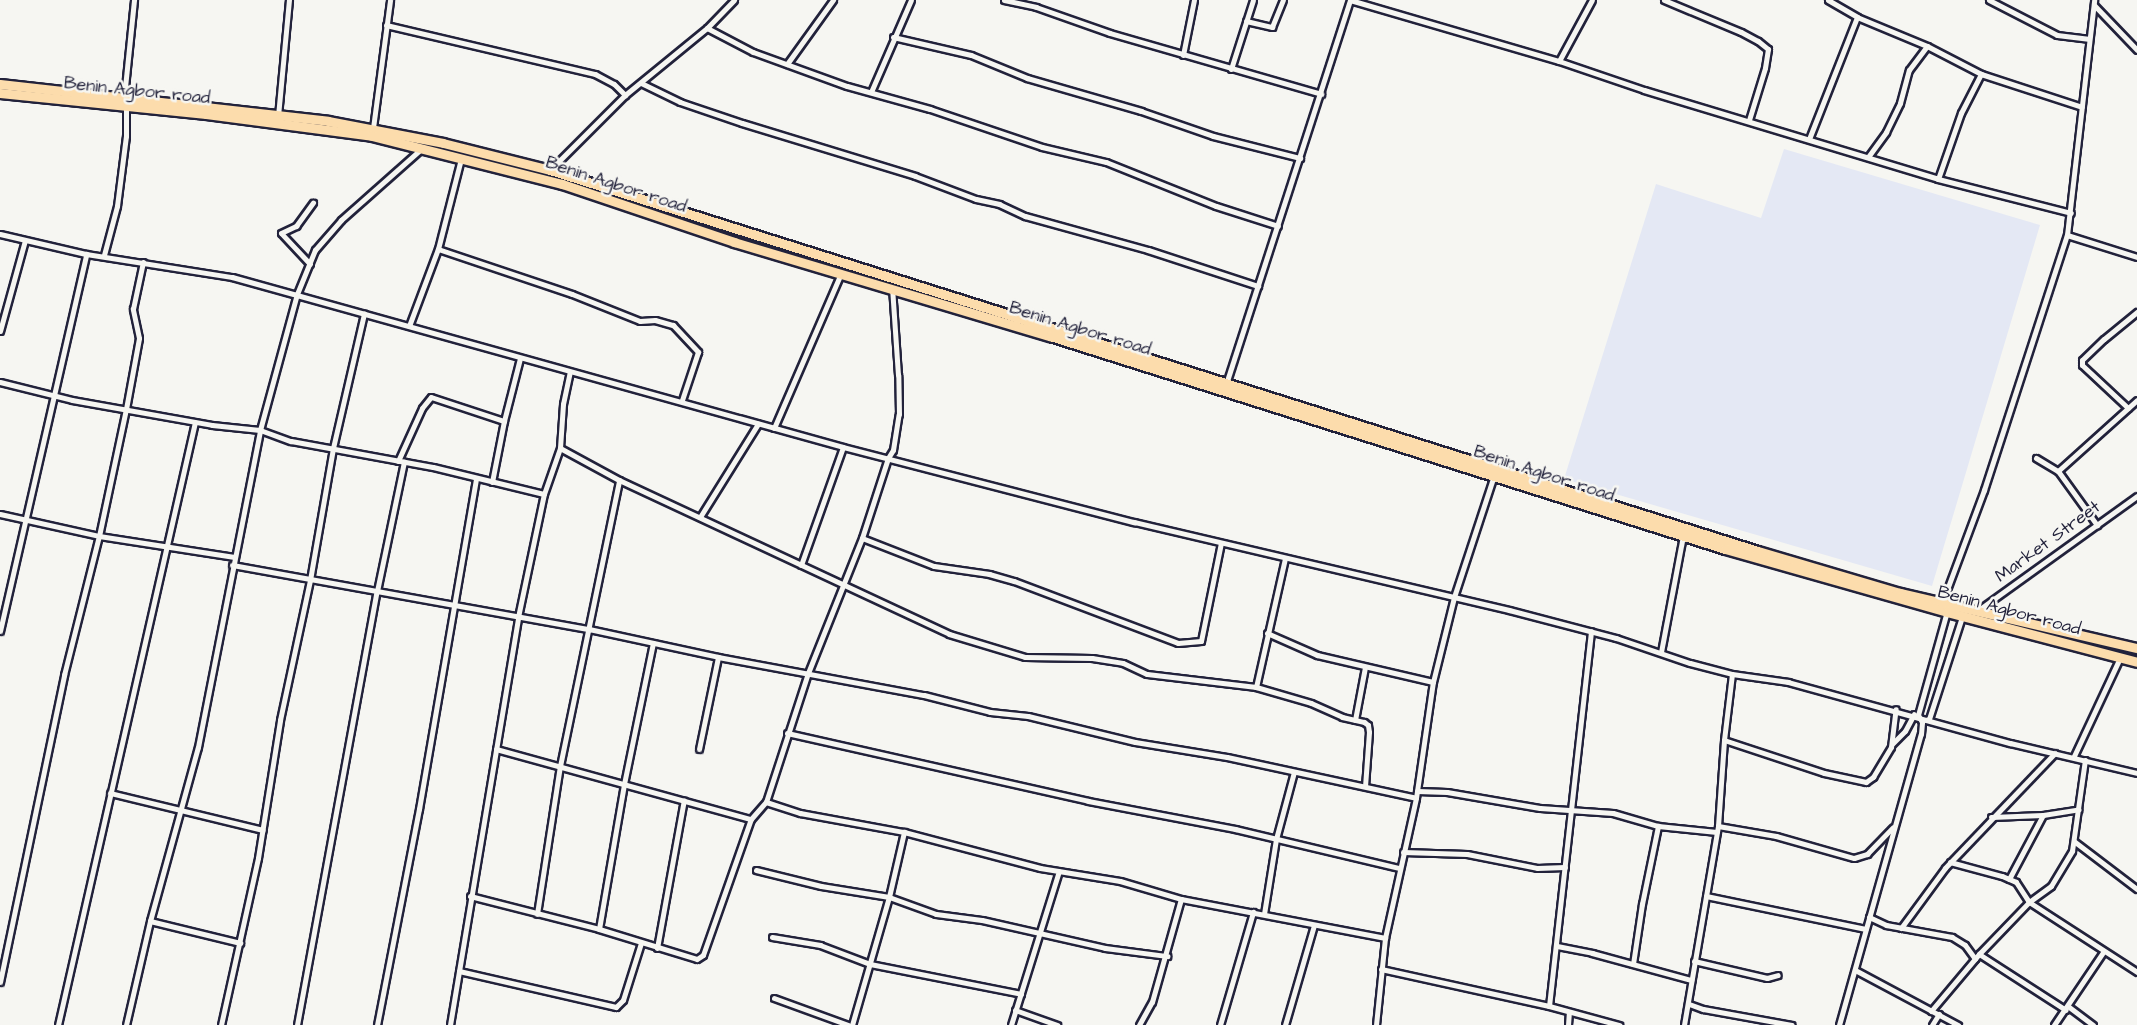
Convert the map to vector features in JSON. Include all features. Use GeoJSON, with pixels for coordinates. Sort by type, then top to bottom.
{"type":"FeatureCollection","features":[{"type":"Feature","properties":{"kind":"highway","name":"Benin Agbor road"},"geometry":{"type":"LineString","coordinates":[[0,84],[372,136],[562,184],[734,242],[892,287],[1683,536],[1946,606]]}},
{"type":"Feature","properties":{"kind":"highway","name":"Benin Agbor road"},"geometry":{"type":"LineString","coordinates":[[0,93],[278,116],[373,128],[550,170],[1758,551],[2137,662]]}},
{"type":"Feature","properties":{"kind":"highway"},"geometry":{"type":"LineString","coordinates":[[734,242],[738,230]]}},
{"type":"Feature","properties":{"kind":"highway","name":"Benin Agbor road"},"geometry":{"type":"LineString","coordinates":[[1964,612],[1976,611],[2137,648]]}},
{"type":"Feature","properties":{"kind":"street"},"geometry":{"type":"LineString","coordinates":[[104,255],[117,206],[126,136],[125,102],[134,1],[127,0]]}},
{"type":"Feature","properties":{"kind":"street"},"geometry":{"type":"LineString","coordinates":[[278,116],[289,0]]}},
{"type":"Feature","properties":{"kind":"street"},"geometry":{"type":"LineString","coordinates":[[373,128],[390,0]]}},
{"type":"Feature","properties":{"kind":"street"},"geometry":{"type":"LineString","coordinates":[[550,170],[625,95],[707,28],[734,0]]}},
{"type":"Feature","properties":{"kind":"street"},"geometry":{"type":"LineString","coordinates":[[787,64],[833,0]]}},
{"type":"Feature","properties":{"kind":"street"},"geometry":{"type":"LineString","coordinates":[[871,92],[911,0]]}},
{"type":"Feature","properties":{"kind":"street"},"geometry":{"type":"LineString","coordinates":[[1004,0],[1036,7],[1183,55],[1321,94]]}},
{"type":"Feature","properties":{"kind":"street"},"geometry":{"type":"LineString","coordinates":[[1036,7],[1038,0]]}},
{"type":"Feature","properties":{"kind":"street"},"geometry":{"type":"LineString","coordinates":[[1183,55],[1194,0]]}},
{"type":"Feature","properties":{"kind":"street"},"geometry":{"type":"LineString","coordinates":[[1232,69],[1252,0]]}},
{"type":"Feature","properties":{"kind":"street"},"geometry":{"type":"LineString","coordinates":[[1246,21],[1272,27],[1283,0]]}},
{"type":"Feature","properties":{"kind":"street"},"geometry":{"type":"LineString","coordinates":[[1226,384],[1350,0],[1559,61],[1938,179],[2071,213]]}},
{"type":"Feature","properties":{"kind":"street"},"geometry":{"type":"LineString","coordinates":[[1664,0],[1741,32],[1768,49],[1765,68],[1749,120]]}},
{"type":"Feature","properties":{"kind":"street"},"geometry":{"type":"LineString","coordinates":[[1828,0],[1857,17],[1927,46],[1981,74],[2082,107]]}},
{"type":"Feature","properties":{"kind":"street"},"geometry":{"type":"LineString","coordinates":[[1989,0],[2057,35],[2088,39]]}},
{"type":"Feature","properties":{"kind":"street"},"geometry":{"type":"LineString","coordinates":[[1559,61],[1590,1]]}},
{"type":"Feature","properties":{"kind":"street"},"geometry":{"type":"LineString","coordinates":[[1724,740],[1824,773],[1866,782],[1873,777],[1891,745],[1916,715],[1946,606],[2067,235],[2094,2]]}},
{"type":"Feature","properties":{"kind":"street"},"geometry":{"type":"LineString","coordinates":[[2094,2],[2137,50]]}},
{"type":"Feature","properties":{"kind":"street"},"geometry":{"type":"LineString","coordinates":[[1809,139],[1857,17]]}},
{"type":"Feature","properties":{"kind":"street"},"geometry":{"type":"LineString","coordinates":[[386,25],[595,74],[614,84],[625,95]]}},
{"type":"Feature","properties":{"kind":"street"},"geometry":{"type":"LineString","coordinates":[[707,28],[753,52],[787,64],[1042,147],[1106,162],[1216,206],[1278,226]]}},
{"type":"Feature","properties":{"kind":"street"},"geometry":{"type":"LineString","coordinates":[[893,37],[971,55],[1027,78],[1141,111],[1213,136],[1300,158]]}},
{"type":"Feature","properties":{"kind":"street"},"geometry":{"type":"LineString","coordinates":[[1868,157],[1886,132],[1900,103],[1909,70],[1927,46]]}},
{"type":"Feature","properties":{"kind":"street"},"geometry":{"type":"LineString","coordinates":[[1938,179],[1961,113],[1981,74]]}},
{"type":"Feature","properties":{"kind":"street"},"geometry":{"type":"LineString","coordinates":[[641,83],[680,102],[732,120],[915,176],[976,199],[999,204],[1025,216],[1148,250],[1258,286]]}},
{"type":"Feature","properties":{"kind":"street"},"geometry":{"type":"LineString","coordinates":[[126,1025],[150,921],[198,747],[260,430],[297,294],[315,250],[341,220],[422,148]]}},
{"type":"Feature","properties":{"kind":"street"},"geometry":{"type":"LineString","coordinates":[[409,326],[438,249],[461,157]]}},
{"type":"Feature","properties":{"kind":"street"},"geometry":{"type":"LineString","coordinates":[[309,264],[281,233],[296,226],[313,203]]}},
{"type":"Feature","properties":{"kind":"street"},"geometry":{"type":"LineString","coordinates":[[0,234],[86,254],[104,255],[232,277],[570,372],[682,400],[774,429],[843,447],[1221,543],[1454,597],[1591,632],[1732,674],[1788,682],[1929,718],[2010,743],[2074,756],[2137,773]]}},
{"type":"Feature","properties":{"kind":"street"},"geometry":{"type":"LineString","coordinates":[[2067,235],[2137,257]]}},
{"type":"Feature","properties":{"kind":"street"},"geometry":{"type":"LineString","coordinates":[[0,331],[24,240]]}},
{"type":"Feature","properties":{"kind":"street"},"geometry":{"type":"LineString","coordinates":[[438,249],[572,294],[640,321],[655,320],[673,325],[698,352],[682,400]]}},
{"type":"Feature","properties":{"kind":"street"},"geometry":{"type":"LineString","coordinates":[[0,631],[86,254]]}},
{"type":"Feature","properties":{"kind":"street"},"geometry":{"type":"LineString","coordinates":[[0,982],[64,675],[99,536],[126,409],[139,338],[133,309],[143,262]]}},
{"type":"Feature","properties":{"kind":"street"},"geometry":{"type":"LineString","coordinates":[[774,429],[841,272]]}},
{"type":"Feature","properties":{"kind":"street"},"geometry":{"type":"LineString","coordinates":[[470,896],[599,929],[697,959],[703,955],[751,819],[766,802],[808,673],[862,538],[896,439],[899,414],[892,287]]}},
{"type":"Feature","properties":{"kind":"street"},"geometry":{"type":"LineString","coordinates":[[2128,408],[2082,365],[2082,360],[2137,312]]}},
{"type":"Feature","properties":{"kind":"street"},"geometry":{"type":"LineString","coordinates":[[221,1025],[263,830],[280,720],[310,580],[333,448],[364,314]]}},
{"type":"Feature","properties":{"kind":"street"},"geometry":{"type":"LineString","coordinates":[[492,482],[520,358]]}},
{"type":"Feature","properties":{"kind":"street"},"geometry":{"type":"LineString","coordinates":[[450,1025],[518,617],[544,494],[560,448],[561,416],[570,372]]}},
{"type":"Feature","properties":{"kind":"street"},"geometry":{"type":"LineString","coordinates":[[0,382],[52,396],[195,422],[260,430],[291,441],[401,462],[544,494]]}},
{"type":"Feature","properties":{"kind":"street"},"geometry":{"type":"LineString","coordinates":[[297,1025],[401,462],[410,432],[431,397],[504,421]]}},
{"type":"Feature","properties":{"kind":"street"},"geometry":{"type":"LineString","coordinates":[[2058,471],[2137,400]]}},
{"type":"Feature","properties":{"kind":"street"},"geometry":{"type":"LineString","coordinates":[[58,1025],[195,422]]}},
{"type":"Feature","properties":{"kind":"street"},"geometry":{"type":"LineString","coordinates":[[700,518],[758,424]]}},
{"type":"Feature","properties":{"kind":"street"},"geometry":{"type":"LineString","coordinates":[[801,565],[843,447]]}},
{"type":"Feature","properties":{"kind":"street"},"geometry":{"type":"LineString","coordinates":[[560,448],[619,480],[949,634],[1025,657],[1092,658],[1123,663],[1147,674],[1256,687],[1368,725],[1365,786]]}},
{"type":"Feature","properties":{"kind":"street"},"geometry":{"type":"LineString","coordinates":[[2037,458],[2058,471],[2097,525]]}},
{"type":"Feature","properties":{"kind":"street"},"geometry":{"type":"LineString","coordinates":[[1376,1025],[1385,938],[1417,795],[1433,682],[1454,597],[1494,475]]}},
{"type":"Feature","properties":{"kind":"street"},"geometry":{"type":"LineString","coordinates":[[377,1025],[419,809],[476,479]]}},
{"type":"Feature","properties":{"kind":"street"},"geometry":{"type":"LineString","coordinates":[[537,914],[561,766],[619,480]]}},
{"type":"Feature","properties":{"kind":"street","name":"Market Street"},"geometry":{"type":"LineString","coordinates":[[1976,611],[2137,496]]}},
{"type":"Feature","properties":{"kind":"street"},"geometry":{"type":"LineString","coordinates":[[0,514],[99,536],[234,557]]}},
{"type":"Feature","properties":{"kind":"street"},"geometry":{"type":"LineString","coordinates":[[1661,652],[1683,536]]}},
{"type":"Feature","properties":{"kind":"street"},"geometry":{"type":"LineString","coordinates":[[862,538],[934,566],[989,574],[1014,581],[1178,643],[1201,641],[1221,543]]}},
{"type":"Feature","properties":{"kind":"street"},"geometry":{"type":"LineString","coordinates":[[1256,687],[1285,558]]}},
{"type":"Feature","properties":{"kind":"street"},"geometry":{"type":"LineString","coordinates":[[232,565],[589,629],[718,657],[924,695],[990,711],[1028,716],[1135,742],[1227,757],[1417,795],[1447,792],[1540,808],[1613,813],[1658,826],[1717,829],[1776,836],[1854,858],[1867,854],[1895,825]]}},
{"type":"Feature","properties":{"kind":"street"},"geometry":{"type":"LineString","coordinates":[[1839,1025],[1922,722],[1929,718],[1964,612]]}},
{"type":"Feature","properties":{"kind":"street"},"geometry":{"type":"LineString","coordinates":[[1549,1006],[1591,632]]}},
{"type":"Feature","properties":{"kind":"street"},"geometry":{"type":"LineString","coordinates":[[1267,633],[1317,656],[1433,682]]}},
{"type":"Feature","properties":{"kind":"street"},"geometry":{"type":"LineString","coordinates":[[599,929],[624,784],[654,643]]}},
{"type":"Feature","properties":{"kind":"street"},"geometry":{"type":"LineString","coordinates":[[699,749],[718,657]]}},
{"type":"Feature","properties":{"kind":"street"},"geometry":{"type":"LineString","coordinates":[[2074,756],[2120,658]]}},
{"type":"Feature","properties":{"kind":"street"},"geometry":{"type":"LineString","coordinates":[[1355,720],[1365,666]]}},
{"type":"Feature","properties":{"kind":"street"},"geometry":{"type":"LineString","coordinates":[[1684,1025],[1717,829],[1732,674]]}},
{"type":"Feature","properties":{"kind":"street"},"geometry":{"type":"LineString","coordinates":[[1891,745],[1896,709]]}},
{"type":"Feature","properties":{"kind":"street"},"geometry":{"type":"LineString","coordinates":[[1916,715],[1922,722]]}},
{"type":"Feature","properties":{"kind":"street"},"geometry":{"type":"LineString","coordinates":[[787,733],[1088,801],[1276,839],[1399,868]]}},
{"type":"Feature","properties":{"kind":"street"},"geometry":{"type":"LineString","coordinates":[[496,749],[751,819]]}},
{"type":"Feature","properties":{"kind":"street"},"geometry":{"type":"LineString","coordinates":[[1901,928],[1950,862],[2055,753]]}},
{"type":"Feature","properties":{"kind":"street"},"geometry":{"type":"LineString","coordinates":[[1931,1011],[1977,956],[2029,902],[2050,886],[2075,842],[2085,760]]}},
{"type":"Feature","properties":{"kind":"street"},"geometry":{"type":"LineString","coordinates":[[1264,914],[1276,839],[1294,772]]}},
{"type":"Feature","properties":{"kind":"street"},"geometry":{"type":"LineString","coordinates":[[110,793],[263,830]]}},
{"type":"Feature","properties":{"kind":"street"},"geometry":{"type":"LineString","coordinates":[[657,948],[684,800]]}},
{"type":"Feature","properties":{"kind":"street"},"geometry":{"type":"LineString","coordinates":[[766,802],[800,813],[904,832],[1059,871],[1120,881],[1181,899],[1385,938]]}},
{"type":"Feature","properties":{"kind":"street"},"geometry":{"type":"LineString","coordinates":[[1991,818],[2043,815],[2079,809]]}},
{"type":"Feature","properties":{"kind":"street"},"geometry":{"type":"LineString","coordinates":[[2009,879],[2043,815]]}},
{"type":"Feature","properties":{"kind":"street"},"geometry":{"type":"LineString","coordinates":[[1634,964],[1642,904],[1658,826]]}},
{"type":"Feature","properties":{"kind":"street"},"geometry":{"type":"LineString","coordinates":[[774,998],[850,1025],[889,897],[904,832]]}},
{"type":"Feature","properties":{"kind":"street"},"geometry":{"type":"LineString","coordinates":[[2075,842],[2137,889]]}},
{"type":"Feature","properties":{"kind":"street"},"geometry":{"type":"LineString","coordinates":[[1403,852],[1467,854],[1537,868],[1565,867]]}},
{"type":"Feature","properties":{"kind":"street"},"geometry":{"type":"LineString","coordinates":[[1950,862],[2016,882],[2029,902],[2137,972]]}},
{"type":"Feature","properties":{"kind":"street"},"geometry":{"type":"LineString","coordinates":[[756,870],[889,897],[936,914],[982,920],[1105,948],[1167,956]]}},
{"type":"Feature","properties":{"kind":"street"},"geometry":{"type":"LineString","coordinates":[[1011,1025],[1059,871]]}},
{"type":"Feature","properties":{"kind":"street"},"geometry":{"type":"LineString","coordinates":[[1706,896],[1866,929]]}},
{"type":"Feature","properties":{"kind":"street"},"geometry":{"type":"LineString","coordinates":[[1139,1025],[1152,1002],[1167,956],[1181,899]]}},
{"type":"Feature","properties":{"kind":"street"},"geometry":{"type":"LineString","coordinates":[[1220,1025],[1253,912]]}},
{"type":"Feature","properties":{"kind":"street"},"geometry":{"type":"LineString","coordinates":[[1869,917],[1886,925],[1952,937],[1977,956],[2093,1025]]}},
{"type":"Feature","properties":{"kind":"street"},"geometry":{"type":"LineString","coordinates":[[150,921],[240,943]]}},
{"type":"Feature","properties":{"kind":"street"},"geometry":{"type":"LineString","coordinates":[[1285,1025],[1314,925]]}},
{"type":"Feature","properties":{"kind":"street"},"geometry":{"type":"LineString","coordinates":[[772,937],[820,945],[870,964],[1021,994]]}},
{"type":"Feature","properties":{"kind":"street"},"geometry":{"type":"LineString","coordinates":[[459,971],[616,1007],[623,1000],[641,943]]}},
{"type":"Feature","properties":{"kind":"street"},"geometry":{"type":"LineString","coordinates":[[1557,946],[1691,980]]}},
{"type":"Feature","properties":{"kind":"street"},"geometry":{"type":"LineString","coordinates":[[2054,1025],[2067,1009],[2082,981],[2104,951]]}},
{"type":"Feature","properties":{"kind":"street"},"geometry":{"type":"LineString","coordinates":[[1694,961],[1767,978],[1778,975]]}},
{"type":"Feature","properties":{"kind":"street"},"geometry":{"type":"LineString","coordinates":[[1381,969],[1549,1006],[1619,1025]]}},
{"type":"Feature","properties":{"kind":"street"},"geometry":{"type":"LineString","coordinates":[[1855,970],[1958,1025]]}},
{"type":"Feature","properties":{"kind":"street"},"geometry":{"type":"LineString","coordinates":[[1689,1004],[1703,1009],[1792,1025]]}},
{"type":"Feature","properties":{"kind":"street"},"geometry":{"type":"LineString","coordinates":[[1015,1010],[1057,1025]]}},
{"type":"Feature","properties":{"kind":"street"},"geometry":{"type":"LineString","coordinates":[[1568,1025],[1569,1012]]}},
{"type":"Feature","properties":{"kind":"street"},"geometry":{"type":"LineString","coordinates":[[1932,1025],[1939,1014]]}},
{"type":"Feature","properties":{"kind":"shaded area"},"geometry":{"type":"Polygon","coordinates":[[[1784,149],[2040,225],[1932,586],[1564,479],[1656,184],[1761,218],[1784,149]]]}}]}
